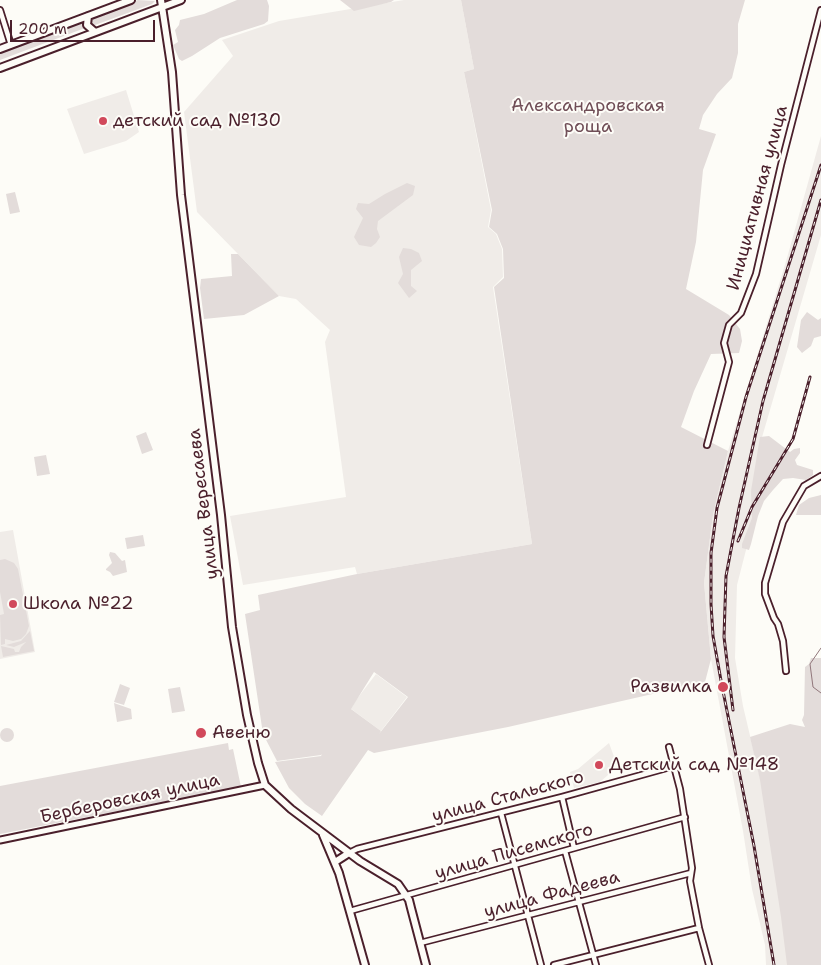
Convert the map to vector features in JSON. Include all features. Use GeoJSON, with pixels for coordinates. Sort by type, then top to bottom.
{"type":"FeatureCollection","features":[{"type":"Feature","properties":{"kind":"main road"},"geometry":{"type":"LineString","coordinates":[[0,49],[130,0]]}},
{"type":"Feature","properties":{"kind":"main road"},"geometry":{"type":"LineString","coordinates":[[0,68],[94,32],[162,3],[181,0]]}},
{"type":"Feature","properties":{"kind":"main road","name":"улица Вересаева"},"geometry":{"type":"LineString","coordinates":[[162,3],[172,72],[182,202],[221,515],[232,627],[247,715],[265,785]]}},
{"type":"Feature","properties":{"kind":"main road"},"geometry":{"type":"LineString","coordinates":[[88,16],[87,25],[94,32]]}},
{"type":"Feature","properties":{"kind":"main road"},"geometry":{"type":"LineString","coordinates":[[265,785],[291,809],[321,832],[349,853],[393,881],[406,896],[411,908],[426,965]]}},
{"type":"Feature","properties":{"kind":"main road"},"geometry":{"type":"LineString","coordinates":[[321,832],[335,862],[365,965]]}},
{"type":"Feature","properties":{"kind":"main road"},"geometry":{"type":"LineString","coordinates":[[335,862],[349,853]]}},
{"type":"Feature","properties":{"kind":"street"},"geometry":{"type":"LineString","coordinates":[[0,10],[11,45]]}},
{"type":"Feature","properties":{"kind":"street","name":"Инициативная улица"},"geometry":{"type":"LineString","coordinates":[[707,445],[729,362],[724,343],[729,325],[741,313],[756,274],[781,165],[821,10]]}},
{"type":"Feature","properties":{"kind":"street"},"geometry":{"type":"LineString","coordinates":[[786,671],[783,641],[765,594],[765,583],[783,522],[804,486],[821,476]]}},
{"type":"Feature","properties":{"kind":"street"},"geometry":{"type":"LineString","coordinates":[[669,748],[685,817],[692,868],[690,881],[699,928],[709,965]]}},
{"type":"Feature","properties":{"kind":"street","name":"улица Стальского"},"geometry":{"type":"LineString","coordinates":[[349,853],[356,849],[501,813],[674,766]]}},
{"type":"Feature","properties":{"kind":"street","name":"Берберовская улица"},"geometry":{"type":"LineString","coordinates":[[0,840],[265,785]]}},
{"type":"Feature","properties":{"kind":"street"},"geometry":{"type":"LineString","coordinates":[[562,797],[574,848]]}},
{"type":"Feature","properties":{"kind":"street"},"geometry":{"type":"LineString","coordinates":[[501,813],[541,965]]}},
{"type":"Feature","properties":{"kind":"street","name":"улица Писемского"},"geometry":{"type":"LineString","coordinates":[[350,911],[685,817]]}},
{"type":"Feature","properties":{"kind":"street"},"geometry":{"type":"LineString","coordinates":[[565,851],[596,965]]}},
{"type":"Feature","properties":{"kind":"street","name":"улица Фадеева"},"geometry":{"type":"LineString","coordinates":[[420,943],[691,873]]}},
{"type":"Feature","properties":{"kind":"street"},"geometry":{"type":"LineString","coordinates":[[554,965],[699,928]]}},
{"type":"Feature","properties":{"kind":"shaded area"},"geometry":{"type":"Polygon","coordinates":[[[404,0],[461,0],[474,69],[464,72],[491,210],[488,227],[496,234],[502,249],[503,277],[493,287],[532,544],[357,574],[355,567],[243,585],[230,516],[346,497],[325,342],[330,330],[296,299],[279,296],[197,212],[184,112],[233,56],[222,40],[279,21],[404,0]]]}},
{"type":"Feature","properties":{"kind":"shaded area","name":"детский сад №130"},"geometry":{"type":"Polygon","coordinates":[[[126,90],[139,132],[126,141],[84,154],[67,109],[126,90]]]}},
{"type":"Feature","properties":{"kind":"shaded area"},"geometry":{"type":"Polygon","coordinates":[[[821,136],[821,235],[758,451],[755,515],[737,585],[735,658],[743,706],[772,829],[795,965],[766,965],[765,945],[752,889],[711,659],[704,583],[713,515],[728,451],[787,258],[821,136]]]}},
{"type":"Feature","properties":{"kind":"shaded area","name":"Школа №22"},"geometry":{"type":"Polygon","coordinates":[[[13,530],[35,652],[0,659],[0,532],[13,530]]]}},
{"type":"Feature","properties":{"kind":"shaded area"},"geometry":{"type":"Polygon","coordinates":[[[376,674],[407,697],[381,731],[350,708],[376,674]]]}},
{"type":"Feature","properties":{"kind":"shaded area","name":"Детский сад №148"},"geometry":{"type":"Polygon","coordinates":[[[609,743],[616,762],[614,763],[616,768],[600,782],[574,788],[570,772],[578,769],[609,743]]]}},
{"type":"Feature","properties":{"kind":"green space"},"geometry":{"type":"Polygon","coordinates":[[[138,0],[155,1],[152,4],[95,25],[91,24],[90,20],[94,16],[138,0]]]}},
{"type":"Feature","properties":{"kind":"green space"},"geometry":{"type":"Polygon","coordinates":[[[237,0],[267,0],[269,6],[268,21],[220,38],[192,56],[182,61],[179,59],[173,45],[178,42],[175,30],[180,20],[204,14],[237,0]]]}},
{"type":"Feature","properties":{"kind":"green space"},"geometry":{"type":"Polygon","coordinates":[[[340,0],[394,0],[354,11],[340,0]]]}},
{"type":"Feature","properties":{"kind":"green space","name":"Александровская роща"},"geometry":{"type":"Polygon","coordinates":[[[461,0],[745,0],[738,24],[738,53],[732,78],[717,94],[703,115],[699,129],[716,134],[703,170],[696,242],[686,289],[729,315],[740,329],[742,341],[739,353],[711,354],[694,391],[681,427],[728,451],[713,515],[704,583],[711,659],[705,682],[508,727],[374,753],[368,750],[322,816],[305,804],[289,788],[275,762],[321,756],[322,754],[277,761],[263,734],[245,614],[260,610],[258,595],[357,574],[532,544],[494,287],[504,278],[503,249],[497,234],[489,227],[492,210],[464,72],[474,69],[461,0]],[[374,672],[351,709],[381,731],[379,734],[408,697],[374,672]]]}},
{"type":"Feature","properties":{"kind":"green space"},"geometry":{"type":"Polygon","coordinates":[[[82,20],[85,28],[0,60],[0,51],[82,20]]]}},
{"type":"Feature","properties":{"kind":"green space"},"geometry":{"type":"Polygon","coordinates":[[[407,183],[415,186],[413,195],[378,221],[377,229],[380,237],[376,243],[371,247],[359,245],[354,237],[363,218],[356,209],[358,203],[369,204],[407,183]]]}},
{"type":"Feature","properties":{"kind":"green space"},"geometry":{"type":"Polygon","coordinates":[[[15,192],[20,212],[10,214],[6,194],[15,192]]]}},
{"type":"Feature","properties":{"kind":"green space"},"geometry":{"type":"Polygon","coordinates":[[[403,248],[419,253],[422,261],[411,270],[411,286],[417,291],[409,298],[398,283],[403,274],[399,257],[403,248]]]}},
{"type":"Feature","properties":{"kind":"green space"},"geometry":{"type":"Polygon","coordinates":[[[231,254],[238,254],[279,296],[244,315],[204,319],[200,288],[201,279],[232,276],[231,254]]]}},
{"type":"Feature","properties":{"kind":"green space"},"geometry":{"type":"Polygon","coordinates":[[[807,312],[818,320],[821,318],[821,336],[814,338],[811,346],[802,353],[797,347],[801,320],[807,312]]]}},
{"type":"Feature","properties":{"kind":"green space"},"geometry":{"type":"Polygon","coordinates":[[[146,432],[153,450],[142,454],[136,436],[146,432]]]}},
{"type":"Feature","properties":{"kind":"green space"},"geometry":{"type":"Polygon","coordinates":[[[769,436],[790,452],[800,448],[800,453],[795,460],[797,465],[813,470],[813,475],[806,480],[783,479],[773,490],[764,501],[758,516],[749,550],[742,548],[742,544],[752,518],[751,491],[760,437],[769,436]]]}},
{"type":"Feature","properties":{"kind":"green space"},"geometry":{"type":"Polygon","coordinates":[[[46,455],[50,474],[37,476],[34,457],[46,455]]]}},
{"type":"Feature","properties":{"kind":"green space"},"geometry":{"type":"Polygon","coordinates":[[[821,495],[821,515],[796,515],[799,505],[809,498],[821,495]]]}},
{"type":"Feature","properties":{"kind":"green space"},"geometry":{"type":"Polygon","coordinates":[[[143,535],[145,546],[127,549],[125,538],[143,535]]]}},
{"type":"Feature","properties":{"kind":"green space"},"geometry":{"type":"Polygon","coordinates":[[[110,552],[115,553],[122,561],[125,560],[127,572],[113,576],[106,570],[112,563],[109,555],[110,552]]]}},
{"type":"Feature","properties":{"kind":"green space"},"geometry":{"type":"Polygon","coordinates":[[[5,559],[14,563],[18,569],[29,626],[26,634],[21,639],[13,641],[5,639],[5,644],[1,645],[0,615],[4,614],[0,592],[0,560],[5,559]]]}},
{"type":"Feature","properties":{"kind":"green space"},"geometry":{"type":"Polygon","coordinates":[[[30,631],[34,651],[3,657],[1,646],[19,652],[26,642],[14,647],[6,645],[21,641],[30,631]]]}},
{"type":"Feature","properties":{"kind":"green space"},"geometry":{"type":"Polygon","coordinates":[[[811,658],[821,658],[821,965],[787,965],[760,780],[750,737],[790,724],[805,727],[802,720],[804,715],[805,667],[809,664],[811,658]]]}},
{"type":"Feature","properties":{"kind":"green space"},"geometry":{"type":"Polygon","coordinates":[[[120,684],[130,688],[124,705],[114,702],[120,684]]]}},
{"type":"Feature","properties":{"kind":"green space"},"geometry":{"type":"Polygon","coordinates":[[[180,687],[185,711],[172,713],[168,689],[180,687]]]}},
{"type":"Feature","properties":{"kind":"green space"},"geometry":{"type":"Polygon","coordinates":[[[114,703],[131,709],[132,719],[117,722],[114,703]]]}},
{"type":"Feature","properties":{"kind":"green space"},"geometry":{"type":"Polygon","coordinates":[[[4,728],[10,728],[14,735],[10,742],[4,742],[0,738],[0,732],[4,728]]]}},
{"type":"Feature","properties":{"kind":"green space"},"geometry":{"type":"Polygon","coordinates":[[[228,743],[229,750],[233,749],[241,787],[0,834],[0,786],[228,743]]]}},
{"type":"Feature","properties":{"kind":"waterway"},"geometry":{"type":"LineString","coordinates":[[821,648],[810,664],[813,687],[821,693]]}},
{"type":"Feature","properties":{"kind":"railway"},"geometry":{"type":"LineString","coordinates":[[774,965],[754,846],[713,636],[711,553],[717,508],[746,397],[821,165]]}},
{"type":"Feature","properties":{"kind":"railway"},"geometry":{"type":"LineString","coordinates":[[733,710],[724,637],[726,576],[763,401],[821,200]]}},
{"type":"Feature","properties":{"kind":"railway"},"geometry":{"type":"LineString","coordinates":[[738,541],[752,507],[793,439],[810,377]]}},
{"type":"Feature","properties":{"kind":"place","name":"детский сад №130"},"geometry":{"type":"Point","coordinates":[103,121]}},
{"type":"Feature","properties":{"kind":"place","name":"Школа №22"},"geometry":{"type":"Point","coordinates":[13,604]}},
{"type":"Feature","properties":{"kind":"place","name":"Развилка"},"geometry":{"type":"Point","coordinates":[723,687]}},
{"type":"Feature","properties":{"kind":"place","name":"Авеню"},"geometry":{"type":"Point","coordinates":[201,733]}},
{"type":"Feature","properties":{"kind":"place","name":"Детский сад №148"},"geometry":{"type":"Point","coordinates":[599,765]}}]}
